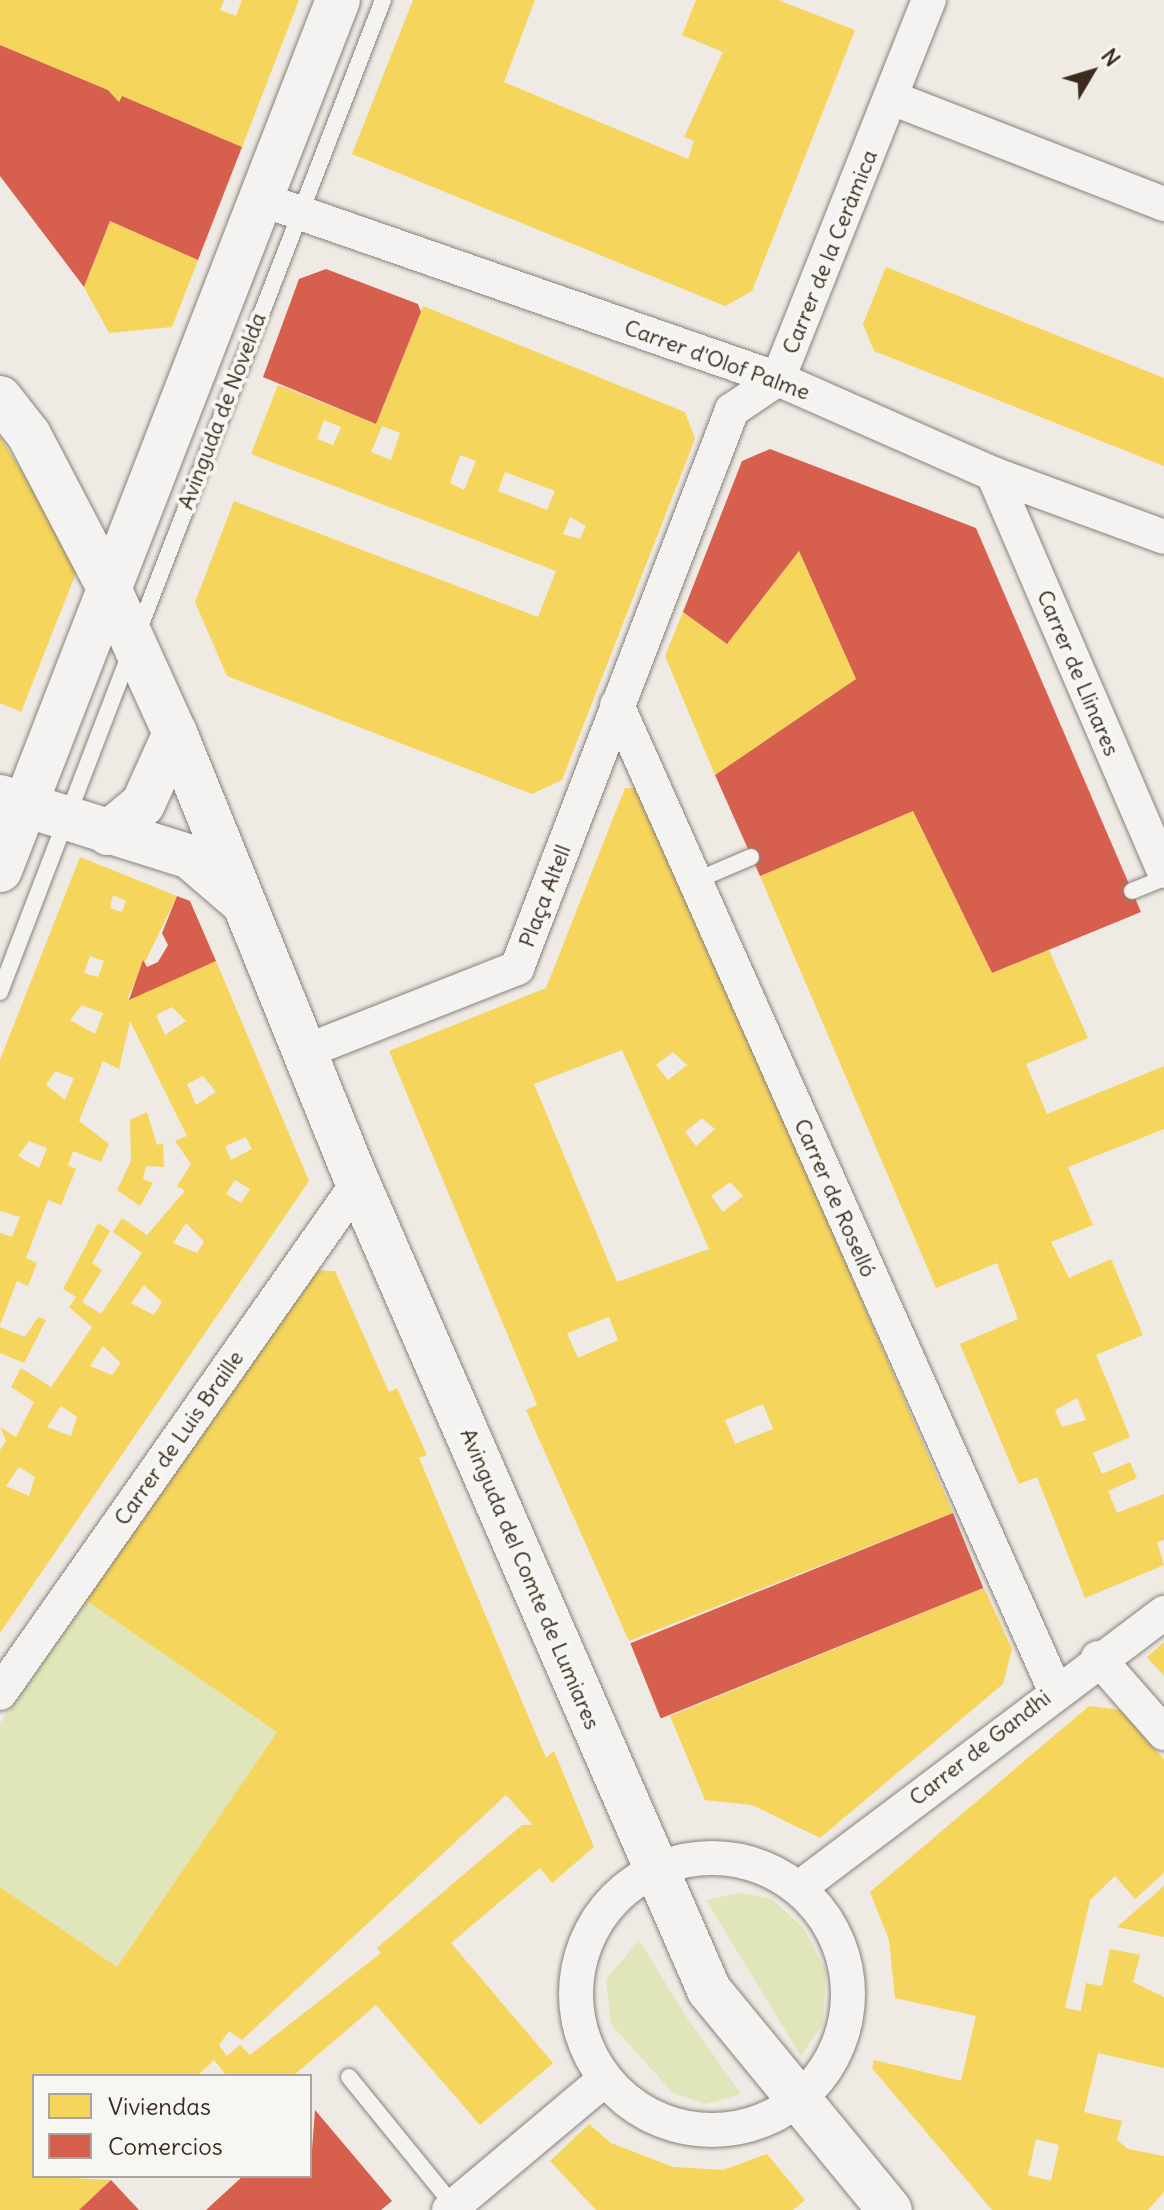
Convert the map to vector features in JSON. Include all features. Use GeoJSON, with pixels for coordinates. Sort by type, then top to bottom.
{"type":"FeatureCollection","features":[{"type":"Feature","properties":{"kind":"street","name":"Avinguda de Novelda"},"geometry":{"type":"LineString","coordinates":[[0,870],[12,802],[107,584],[280,207],[338,0]]}},
{"type":"Feature","properties":{"kind":"street","name":"Carrer de la Ceràmica"},"geometry":{"type":"LineString","coordinates":[[617,705],[732,410],[778,379],[929,0]]}},
{"type":"Feature","properties":{"kind":"street"},"geometry":{"type":"LineString","coordinates":[[892,98],[1164,204]]}},
{"type":"Feature","properties":{"kind":"street","name":"Carrer d'Olof Palme"},"geometry":{"type":"LineString","coordinates":[[280,207],[778,379],[993,474],[1164,537]]}},
{"type":"Feature","properties":{"kind":"street","name":"Avinguda del Comte de Lumiares"},"geometry":{"type":"LineString","coordinates":[[0,398],[29,435],[107,584],[175,733],[309,1050],[358,1183],[709,1990],[890,2210]]}},
{"type":"Feature","properties":{"kind":"street","name":"Carrer de Llinares"},"geometry":{"type":"LineString","coordinates":[[993,474],[1164,871]]}},
{"type":"Feature","properties":{"kind":"street","name":"Carrer de Roselló"},"geometry":{"type":"LineString","coordinates":[[617,705],[1055,1690]]}},
{"type":"Feature","properties":{"kind":"street","name":"Plaça Altell"},"geometry":{"type":"LineString","coordinates":[[309,1050],[517,968],[617,705]]}},
{"type":"Feature","properties":{"kind":"street"},"geometry":{"type":"LineString","coordinates":[[108,833],[143,804],[175,733]]}},
{"type":"Feature","properties":{"kind":"street","name":"Avinguda del Comte de Lumiares"},"geometry":{"type":"LineString","coordinates":[[12,802],[64,823],[190,857],[245,904]]}},
{"type":"Feature","properties":{"kind":"street","name":"Carrer de Luis Braille"},"geometry":{"type":"LineString","coordinates":[[0,1693],[358,1183]]}},
{"type":"Feature","properties":{"kind":"street","name":"Carrer de Gandhi"},"geometry":{"type":"LineString","coordinates":[[799,1888],[1055,1690],[1164,1613]]}},
{"type":"Feature","properties":{"kind":"street"},"geometry":{"type":"LineString","coordinates":[[1098,1658],[1164,1733]]}},
{"type":"Feature","properties":{"kind":"street"},"geometry":{"type":"LineString","coordinates":[[730,1858],[799,1888],[838,1942],[849,1995],[844,2034],[826,2071],[799,2101],[750,2125],[681,2128],[642,2112],[603,2081],[578,2020],[583,1948],[625,1889],[655,1869],[730,1858]]}},
{"type":"Feature","properties":{"kind":"street"},"geometry":{"type":"LineString","coordinates":[[451,2208],[603,2081]]}},
{"type":"Feature","properties":{"kind":"lane","name":"Avinguda de Novelda"},"geometry":{"type":"LineString","coordinates":[[0,992],[134,643],[280,207],[383,0]]}},
{"type":"Feature","properties":{"kind":"lane"},"geometry":{"type":"LineString","coordinates":[[695,881],[751,857]]}},
{"type":"Feature","properties":{"kind":"lane"},"geometry":{"type":"LineString","coordinates":[[1132,891],[1164,878]]}},
{"type":"Feature","properties":{"kind":"lane"},"geometry":{"type":"LineString","coordinates":[[349,2077],[451,2208]]}},
{"type":"Feature","properties":{"kind":"green space"},"geometry":{"type":"Polygon","coordinates":[[[84,1599],[277,1732],[117,1967],[0,1887],[0,1723],[84,1599]]]}},
{"type":"Feature","properties":{"kind":"green space"},"geometry":{"type":"Polygon","coordinates":[[[740,1893],[772,1899],[804,1929],[826,1971],[823,2024],[801,2056],[706,1900],[740,1893]]]}},
{"type":"Feature","properties":{"kind":"green space"},"geometry":{"type":"Polygon","coordinates":[[[639,1940],[687,2018],[741,2094],[706,2104],[673,2093],[611,2024],[606,1980],[639,1940]]]}},
{"type":"Feature","properties":{"kind":"building: Viviendas"},"geometry":{"type":"Polygon","coordinates":[[[0,0],[224,0],[220,10],[236,16],[242,0],[299,0],[242,147],[122,96],[119,102],[108,90],[0,45],[0,0]]]}},
{"type":"Feature","properties":{"kind":"building: Viviendas"},"geometry":{"type":"Polygon","coordinates":[[[413,0],[535,0],[504,82],[688,159],[694,141],[684,137],[723,52],[682,35],[696,0],[778,0],[855,30],[752,291],[725,306],[352,154],[413,0]]]}},
{"type":"Feature","properties":{"kind":"building: Viviendas"},"geometry":{"type":"Polygon","coordinates":[[[110,221],[198,260],[172,327],[109,333],[84,287],[110,221]]]}},
{"type":"Feature","properties":{"kind":"building: Viviendas"},"geometry":{"type":"Polygon","coordinates":[[[886,267],[1164,378],[1164,466],[874,351],[863,324],[886,267]]]}},
{"type":"Feature","properties":{"kind":"building: Viviendas"},"geometry":{"type":"Polygon","coordinates":[[[423,306],[685,412],[695,439],[562,780],[532,794],[227,676],[195,602],[234,501],[538,617],[556,571],[251,454],[278,385],[376,424],[423,306]],[[324,420],[317,439],[333,445],[341,427],[324,420]],[[382,426],[371,452],[391,460],[400,433],[382,426]],[[460,455],[450,483],[464,490],[476,461],[460,455]],[[505,472],[498,491],[547,510],[555,491],[505,472]],[[570,517],[563,534],[580,539],[586,526],[570,517]]]}},
{"type":"Feature","properties":{"kind":"building: Viviendas"},"geometry":{"type":"Polygon","coordinates":[[[0,437],[80,563],[21,712],[0,703],[0,437]]]}},
{"type":"Feature","properties":{"kind":"building: Viviendas"},"geometry":{"type":"Polygon","coordinates":[[[799,551],[856,679],[715,775],[665,656],[683,612],[727,644],[799,551]]]}},
{"type":"Feature","properties":{"kind":"building: Viviendas"},"geometry":{"type":"Polygon","coordinates":[[[625,788],[642,788],[953,1513],[629,1641],[526,1410],[537,1405],[389,1051],[546,988],[625,788]],[[622,1050],[534,1084],[617,1282],[709,1249],[622,1050]],[[673,1052],[656,1065],[668,1080],[687,1065],[673,1052]],[[702,1118],[685,1132],[696,1146],[715,1129],[702,1118]],[[730,1182],[711,1196],[723,1212],[743,1196],[730,1182]],[[609,1317],[567,1333],[578,1358],[618,1340],[609,1317]],[[763,1404],[725,1420],[735,1444],[773,1429],[763,1404]]]}},
{"type":"Feature","properties":{"kind":"building: Viviendas"},"geometry":{"type":"Polygon","coordinates":[[[913,811],[992,973],[1049,950],[1088,1038],[1026,1064],[1047,1114],[1164,1066],[1164,1129],[1068,1167],[1093,1225],[1051,1242],[1069,1278],[1111,1259],[1143,1335],[1096,1355],[1130,1437],[1093,1453],[1102,1474],[1130,1462],[1137,1478],[1108,1491],[1117,1513],[1164,1494],[1164,1540],[1157,1542],[1164,1565],[1085,1598],[1037,1477],[1019,1484],[960,1344],[1018,1319],[997,1263],[936,1288],[760,876],[913,811]],[[1077,1398],[1055,1410],[1062,1427],[1086,1420],[1077,1398]]]}},
{"type":"Feature","properties":{"kind":"building: Viviendas"},"geometry":{"type":"Polygon","coordinates":[[[80,857],[177,896],[127,999],[216,961],[309,1181],[0,1633],[0,1450],[6,1441],[0,1427],[16,1437],[34,1402],[11,1387],[21,1368],[51,1387],[92,1327],[69,1307],[76,1297],[63,1289],[98,1223],[110,1231],[92,1263],[102,1270],[82,1302],[101,1314],[142,1253],[113,1232],[122,1218],[147,1235],[185,1191],[177,1186],[191,1164],[175,1141],[187,1136],[130,1021],[119,1069],[103,1061],[79,1121],[109,1144],[101,1162],[73,1151],[68,1165],[76,1169],[61,1205],[48,1200],[26,1258],[37,1263],[28,1286],[17,1281],[0,1325],[0,1233],[12,1237],[20,1217],[0,1211],[0,1060],[80,857]],[[113,895],[110,908],[122,912],[126,901],[113,895]],[[90,956],[84,973],[98,977],[104,961],[90,956]],[[82,1005],[70,1020],[95,1034],[103,1013],[82,1005]],[[172,1007],[156,1015],[165,1035],[186,1021],[172,1007]],[[55,1071],[46,1085],[65,1100],[74,1078],[55,1071]],[[203,1076],[187,1084],[196,1105],[216,1092],[203,1076]],[[246,1137],[225,1146],[231,1160],[252,1149],[246,1137]],[[29,1141],[18,1156],[39,1168],[47,1148],[29,1141]],[[235,1180],[226,1194],[241,1203],[250,1189],[235,1180]],[[186,1223],[173,1243],[197,1253],[204,1242],[186,1223]],[[144,1285],[131,1303],[154,1315],[162,1302],[144,1285]],[[103,1346],[90,1366],[112,1375],[121,1363],[103,1346]],[[61,1406],[47,1427],[71,1436],[77,1417],[61,1406]],[[19,1467],[6,1486],[29,1496],[35,1477],[19,1467]]]}},
{"type":"Feature","properties":{"kind":"building: Viviendas"},"geometry":{"type":"Polygon","coordinates":[[[147,1112],[157,1145],[163,1143],[164,1167],[146,1166],[143,1179],[153,1183],[140,1206],[117,1190],[131,1161],[130,1120],[147,1112]]]}},
{"type":"Feature","properties":{"kind":"building: Viviendas"},"geometry":{"type":"Polygon","coordinates":[[[307,1270],[335,1271],[389,1392],[397,1388],[427,1455],[419,1458],[546,1758],[554,1751],[594,1847],[552,1883],[540,1868],[451,1943],[553,2063],[480,2125],[376,2005],[295,2074],[225,2074],[214,2060],[199,2074],[32,2074],[32,2178],[111,2180],[79,2210],[0,2210],[0,1887],[117,1967],[277,1732],[84,1599],[307,1270]],[[506,1795],[242,2040],[229,2031],[219,2045],[227,2056],[240,2045],[250,2055],[381,1953],[377,1948],[522,1825],[533,1825],[506,1795]]]}},
{"type":"Feature","properties":{"kind":"building: Viviendas"},"geometry":{"type":"Polygon","coordinates":[[[38,1317],[46,1320],[24,1363],[0,1353],[0,1327],[25,1337],[38,1317]]]}},
{"type":"Feature","properties":{"kind":"building: Viviendas"},"geometry":{"type":"Polygon","coordinates":[[[984,1588],[1012,1649],[1003,1684],[820,1838],[752,1805],[705,1800],[670,1716],[984,1588]]]}},
{"type":"Feature","properties":{"kind":"building: Viviendas"},"geometry":{"type":"Polygon","coordinates":[[[1164,1642],[1164,1676],[1147,1657],[1164,1642]]]}},
{"type":"Feature","properties":{"kind":"building: Viviendas"},"geometry":{"type":"Polygon","coordinates":[[[1089,1706],[1121,1710],[1164,1759],[1164,1873],[1135,1899],[1115,1876],[1090,1900],[1065,2008],[1081,2011],[1086,1983],[1102,1986],[1110,1949],[1140,1955],[1133,1982],[1164,1997],[1164,2068],[1098,2053],[1084,2112],[1122,2121],[1117,2140],[1128,2149],[1164,2156],[1164,2192],[1148,2210],[992,2210],[872,2068],[874,2060],[961,2081],[976,2016],[895,1998],[889,1940],[870,1892],[1089,1706]],[[1036,2139],[1028,2175],[1051,2181],[1059,2145],[1036,2139]]]}},
{"type":"Feature","properties":{"kind":"building: Viviendas"},"geometry":{"type":"Polygon","coordinates":[[[1164,1886],[1164,1937],[1117,1927],[1164,1886]]]}},
{"type":"Feature","properties":{"kind":"building: Viviendas"},"geometry":{"type":"Polygon","coordinates":[[[589,2124],[611,2143],[673,2167],[723,2170],[767,2154],[805,2200],[793,2210],[596,2210],[550,2161],[589,2124]]]}},
{"type":"Feature","properties":{"kind":"building: Comercios"},"geometry":{"type":"Polygon","coordinates":[[[0,45],[108,90],[119,102],[122,96],[242,147],[198,260],[110,221],[84,287],[0,176],[0,45]]]}},
{"type":"Feature","properties":{"kind":"building: Comercios"},"geometry":{"type":"Polygon","coordinates":[[[326,269],[418,304],[421,312],[376,424],[263,377],[299,279],[326,269]]]}},
{"type":"Feature","properties":{"kind":"building: Comercios"},"geometry":{"type":"Polygon","coordinates":[[[770,449],[976,528],[1141,912],[992,973],[913,811],[760,876],[715,775],[856,679],[799,551],[727,644],[683,612],[742,461],[770,449]]]}},
{"type":"Feature","properties":{"kind":"building: Comercios"},"geometry":{"type":"Polygon","coordinates":[[[177,896],[190,901],[216,961],[129,1000],[143,960],[147,967],[158,962],[168,945],[162,933],[177,896]]]}},
{"type":"Feature","properties":{"kind":"building: Comercios"},"geometry":{"type":"Polygon","coordinates":[[[953,1513],[983,1588],[661,1718],[630,1643],[953,1513]]]}},
{"type":"Feature","properties":{"kind":"building: Comercios"},"geometry":{"type":"Polygon","coordinates":[[[315,2110],[392,2201],[381,2210],[206,2210],[241,2178],[312,2178],[315,2110]]]}},
{"type":"Feature","properties":{"kind":"building: Comercios"},"geometry":{"type":"Polygon","coordinates":[[[111,2180],[139,2210],[79,2210],[111,2180]]]}}]}
